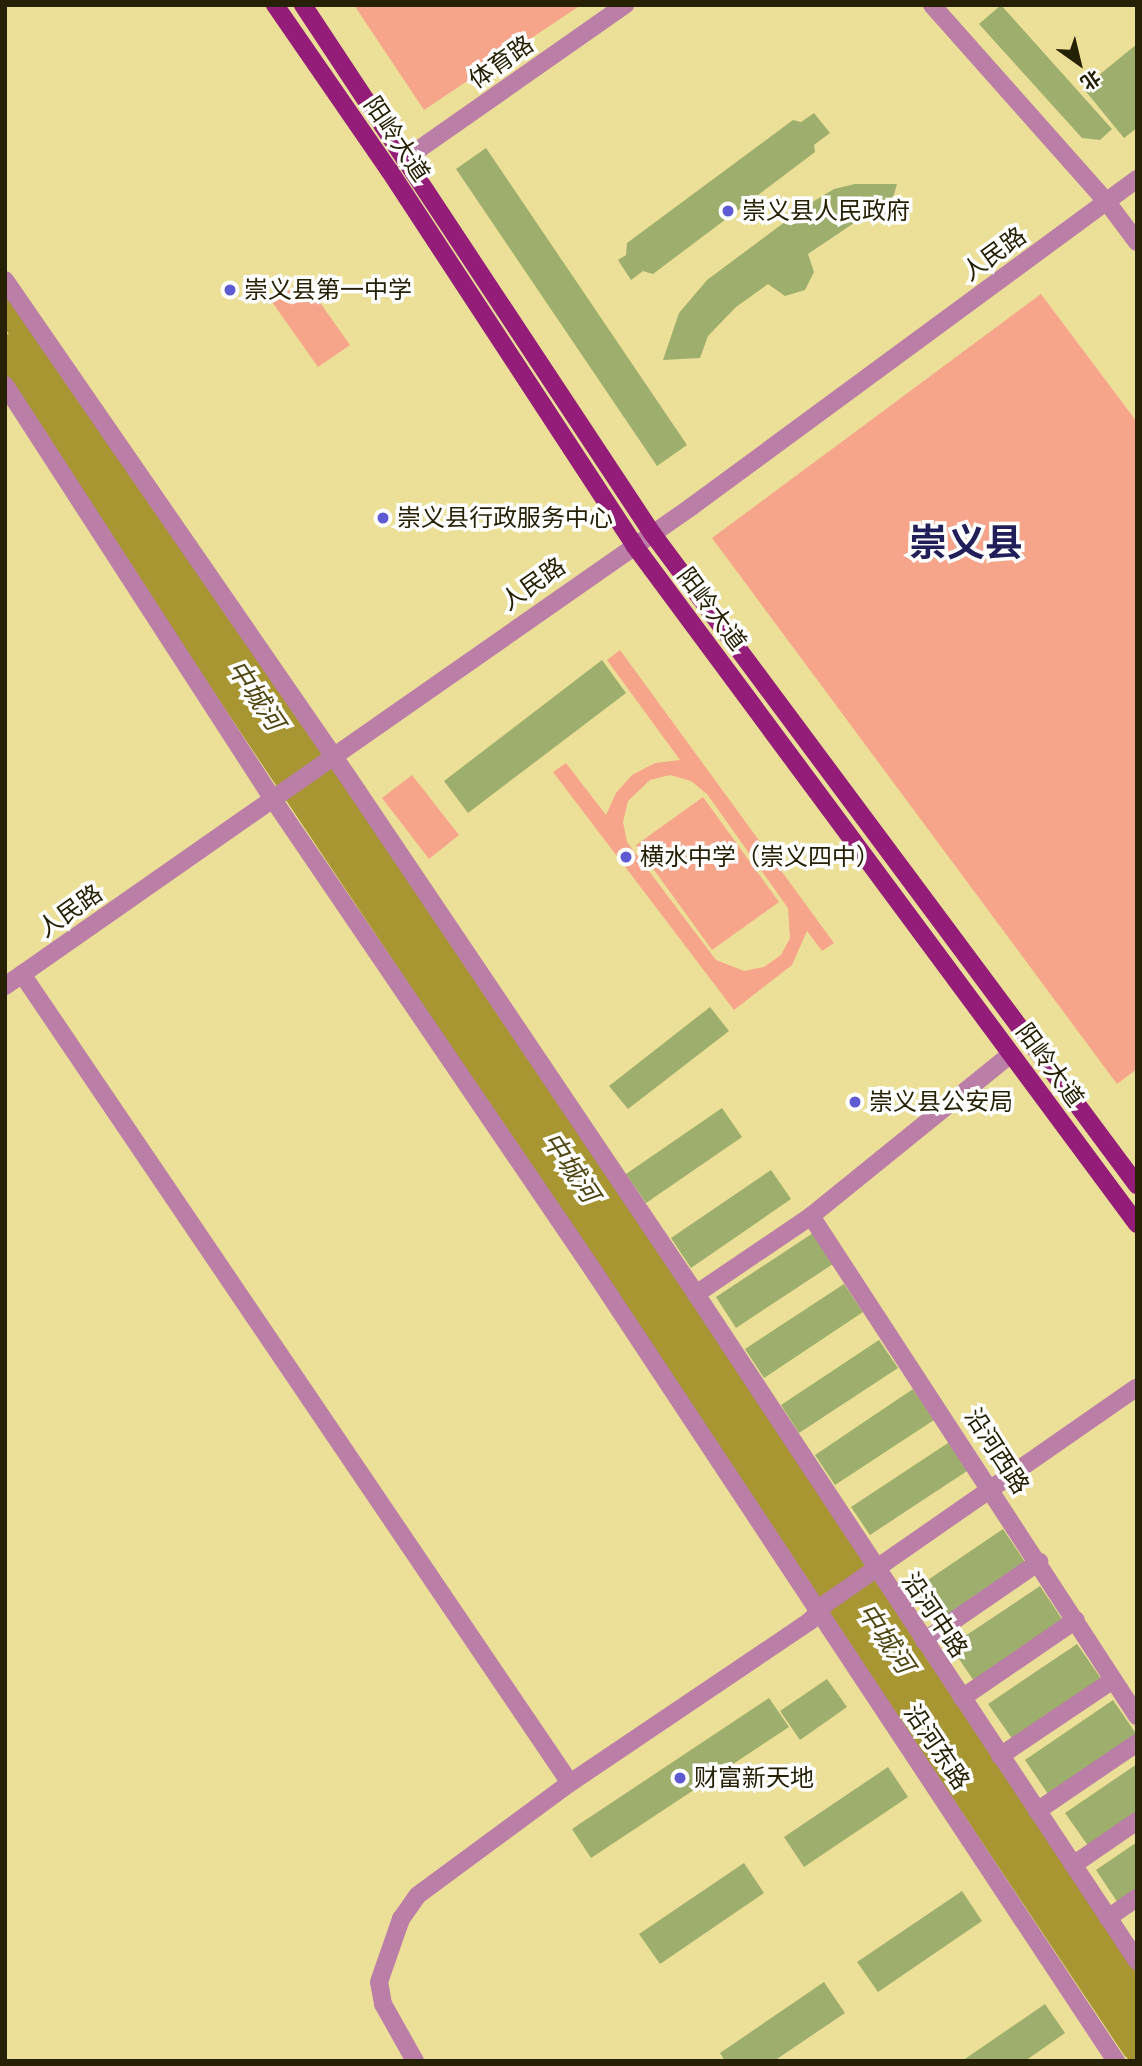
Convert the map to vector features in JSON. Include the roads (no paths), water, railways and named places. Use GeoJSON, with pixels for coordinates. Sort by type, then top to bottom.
{"type":"FeatureCollection","features":[{"type":"Feature","properties":{"kind":"main road","name":"阳岭大道"},"geometry":{"type":"LineString","coordinates":[[275,5],[389,170],[634,545],[1137,1224]]}},
{"type":"Feature","properties":{"kind":"main road","name":"阳岭大道"},"geometry":{"type":"LineString","coordinates":[[303,5],[652,533],[1137,1185]]}},
{"type":"Feature","properties":{"kind":"street","name":"体育路"},"geometry":{"type":"LineString","coordinates":[[405,159],[625,5]]}},
{"type":"Feature","properties":{"kind":"street"},"geometry":{"type":"LineString","coordinates":[[932,5],[1107,202],[1137,242]]}},
{"type":"Feature","properties":{"kind":"street","name":"人民路"},"geometry":{"type":"LineString","coordinates":[[5,986],[652,533],[1137,179]]}},
{"type":"Feature","properties":{"kind":"street","name":"沿河中路"},"geometry":{"type":"LineString","coordinates":[[5,280],[328,759],[696,1294],[871,1572],[924,1641],[1137,1961]]}},
{"type":"Feature","properties":{"kind":"street","name":"沿河东路"},"geometry":{"type":"LineString","coordinates":[[5,385],[272,798],[823,1607],[1109,2058]]}},
{"type":"Feature","properties":{"kind":"street"},"geometry":{"type":"LineString","coordinates":[[22,974],[570,1783]]}},
{"type":"Feature","properties":{"kind":"street"},"geometry":{"type":"LineString","coordinates":[[696,1294],[811,1216],[1011,1054]]}},
{"type":"Feature","properties":{"kind":"street","name":"沿河西路"},"geometry":{"type":"LineString","coordinates":[[811,1216],[993,1490],[1137,1716]]}},
{"type":"Feature","properties":{"kind":"street"},"geometry":{"type":"LineString","coordinates":[[415,2061],[383,2004],[379,1982],[401,1919],[418,1895],[570,1783],[1137,1387]]}},
{"type":"Feature","properties":{"kind":"street"},"geometry":{"type":"LineString","coordinates":[[924,1641],[1039,1562]]}},
{"type":"Feature","properties":{"kind":"street"},"geometry":{"type":"LineString","coordinates":[[962,1698],[1076,1620]]}},
{"type":"Feature","properties":{"kind":"street"},"geometry":{"type":"LineString","coordinates":[[1000,1756],[1114,1680]]}},
{"type":"Feature","properties":{"kind":"street"},"geometry":{"type":"LineString","coordinates":[[1037,1811],[1137,1743]]}},
{"type":"Feature","properties":{"kind":"street"},"geometry":{"type":"LineString","coordinates":[[1073,1865],[1137,1821]]}},
{"type":"Feature","properties":{"kind":"street"},"geometry":{"type":"LineString","coordinates":[[1108,1918],[1137,1898]]}},
{"type":"Feature","properties":{"kind":"waterway","name":"中城河"},"geometry":{"type":"LineString","coordinates":[[5,299],[1137,1996]]}},
{"type":"Feature","properties":{"kind":"waterway","name":"中城河"},"geometry":{"type":"LineString","coordinates":[[5,350],[1137,2045]]}},
{"type":"Feature","properties":{"kind":"place","name":"崇义县人民政府"},"geometry":{"type":"Point","coordinates":[728,211]}},
{"type":"Feature","properties":{"kind":"place","name":"崇义县第一中学"},"geometry":{"type":"Point","coordinates":[230,290]}},
{"type":"Feature","properties":{"kind":"place","name":"崇义县行政服务中心"},"geometry":{"type":"Point","coordinates":[383,518]}},
{"type":"Feature","properties":{"kind":"place","name":"横水中学（崇义四中）"},"geometry":{"type":"Point","coordinates":[626,857]}},
{"type":"Feature","properties":{"kind":"place","name":"崇义县公安局"},"geometry":{"type":"Point","coordinates":[855,1102]}},
{"type":"Feature","properties":{"kind":"place","name":"财富新天地"},"geometry":{"type":"Point","coordinates":[680,1778]}},
{"type":"Feature","properties":{"kind":"district","name":"崇义县"},"geometry":{"type":"Point","coordinates":[966,543]}}]}
